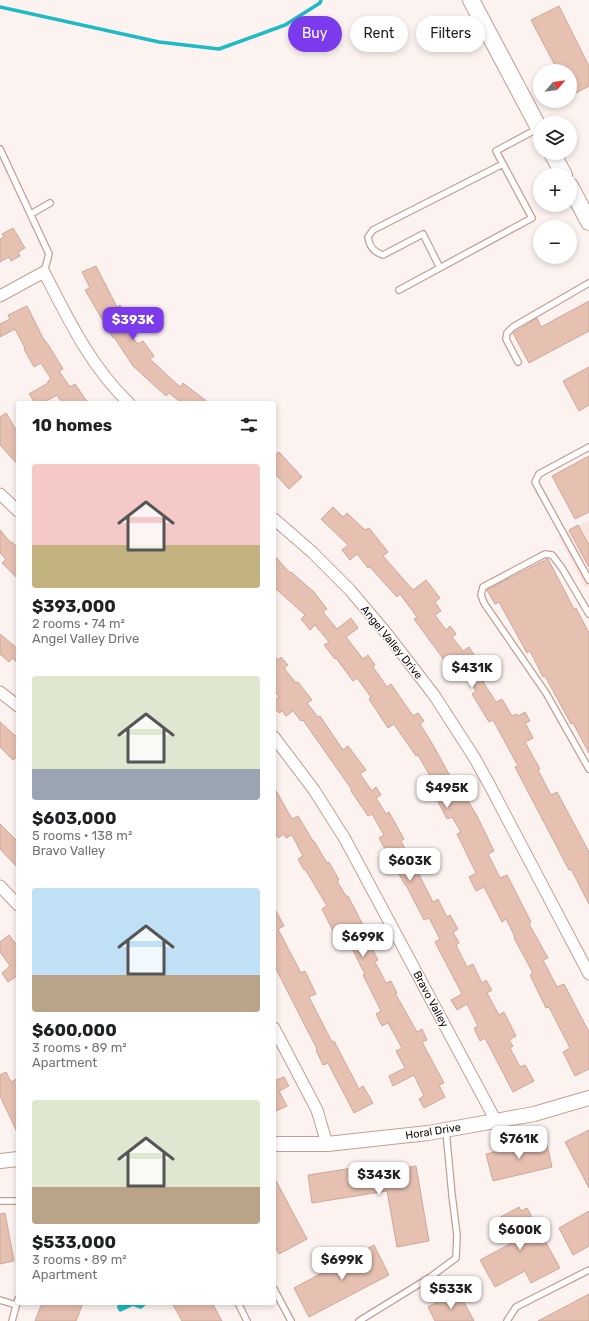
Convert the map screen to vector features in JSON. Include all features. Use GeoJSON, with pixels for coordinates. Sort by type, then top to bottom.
{"type":"FeatureCollection","features":[{"type":"Feature","properties":{"kind":"main road"},"geometry":{"type":"LineString","coordinates":[[471,0],[533,116]]}},
{"type":"Feature","properties":{"kind":"main road"},"geometry":{"type":"LineString","coordinates":[[577,199],[589,222]]}},
{"type":"Feature","properties":{"kind":"street"},"geometry":{"type":"LineString","coordinates":[[0,296],[44,272],[77,335],[110,384],[127,401]]}},
{"type":"Feature","properties":{"kind":"street"},"geometry":{"type":"LineString","coordinates":[[0,494],[16,509]]}},
{"type":"Feature","properties":{"kind":"street","name":"Angel Valley Drive"},"geometry":{"type":"LineString","coordinates":[[276,521],[312,552],[350,590],[387,634],[434,695],[474,757],[489,784],[589,974]]}},
{"type":"Feature","properties":{"kind":"street"},"geometry":{"type":"LineString","coordinates":[[0,692],[16,704]]}},
{"type":"Feature","properties":{"kind":"street","name":"Bravo Valley"},"geometry":{"type":"LineString","coordinates":[[276,740],[314,790],[345,839],[496,1121]]}},
{"type":"Feature","properties":{"kind":"street"},"geometry":{"type":"LineString","coordinates":[[0,886],[16,903]]}},
{"type":"Feature","properties":{"kind":"street"},"geometry":{"type":"LineString","coordinates":[[276,1032],[317,1110],[327,1144]]}},
{"type":"Feature","properties":{"kind":"street","name":"Horal Drive"},"geometry":{"type":"LineString","coordinates":[[276,1144],[327,1144],[446,1130],[534,1114],[589,1098]]}},
{"type":"Feature","properties":{"kind":"street"},"geometry":{"type":"LineString","coordinates":[[0,1161],[16,1158]]}},
{"type":"Feature","properties":{"kind":"lane"},"geometry":{"type":"LineString","coordinates":[[399,290],[532,218],[496,150],[533,132]]}},
{"type":"Feature","properties":{"kind":"lane"},"geometry":{"type":"LineString","coordinates":[[0,149],[49,254],[44,272]]}},
{"type":"Feature","properties":{"kind":"lane"},"geometry":{"type":"LineString","coordinates":[[440,268],[423,234],[383,255],[372,249],[368,242],[368,237],[373,230],[503,164]]}},
{"type":"Feature","properties":{"kind":"lane"},"geometry":{"type":"LineString","coordinates":[[31,214],[50,203]]}},
{"type":"Feature","properties":{"kind":"lane"},"geometry":{"type":"LineString","coordinates":[[518,362],[506,339],[507,333],[513,327],[589,283]]}},
{"type":"Feature","properties":{"kind":"lane"},"geometry":{"type":"LineString","coordinates":[[589,447],[539,474],[535,482],[589,580]]}},
{"type":"Feature","properties":{"kind":"lane"},"geometry":{"type":"LineString","coordinates":[[589,614],[562,568],[552,555],[546,554],[483,587],[481,595],[484,603],[546,693],[589,769]]}},
{"type":"Feature","properties":{"kind":"lane"},"geometry":{"type":"LineString","coordinates":[[359,1321],[429,1278],[456,1258],[458,1235],[452,1195],[446,1130]]}},
{"type":"Feature","properties":{"kind":"lane"},"geometry":{"type":"LineString","coordinates":[[0,1202],[16,1201]]}},
{"type":"Feature","properties":{"kind":"lane"},"geometry":{"type":"LineString","coordinates":[[507,1321],[516,1307],[589,1270]]}},
{"type":"Feature","properties":{"kind":"lane"},"geometry":{"type":"LineString","coordinates":[[276,1293],[291,1321]]}},
{"type":"Feature","properties":{"kind":"lane"},"geometry":{"type":"LineString","coordinates":[[0,1300],[16,1306],[12,1321]]}},
{"type":"Feature","properties":{"kind":"lane"},"geometry":{"type":"LineString","coordinates":[[239,1305],[247,1321]]}},
{"type":"Feature","properties":{"kind":"shaded area"},"geometry":{"type":"Polygon","coordinates":[[[589,520],[589,587],[585,587],[558,536],[589,520]]]}},
{"type":"Feature","properties":{"kind":"water"},"geometry":{"type":"Polygon","coordinates":[[[118,1305],[146,1305],[141,1309],[133,1306],[120,1312],[117,1308],[118,1305]]]}},
{"type":"Feature","properties":{"kind":"building"},"geometry":{"type":"Polygon","coordinates":[[[559,6],[589,66],[589,86],[577,92],[577,64],[554,64],[531,20],[559,6]]]}},
{"type":"Feature","properties":{"kind":"building"},"geometry":{"type":"Polygon","coordinates":[[[13,228],[25,248],[18,252],[20,256],[11,261],[9,257],[0,262],[0,239],[4,237],[2,234],[13,228]]]}},
{"type":"Feature","properties":{"kind":"building"},"geometry":{"type":"Polygon","coordinates":[[[96,266],[117,307],[120,305],[126,316],[121,319],[131,336],[138,344],[143,341],[154,356],[150,359],[180,387],[183,383],[206,401],[179,401],[169,393],[166,396],[133,366],[114,337],[113,338],[85,290],[90,288],[82,272],[96,266]]]}},
{"type":"Feature","properties":{"kind":"building"},"geometry":{"type":"Polygon","coordinates":[[[589,301],[589,331],[529,363],[513,333],[537,318],[541,327],[589,301]]]}},
{"type":"Feature","properties":{"kind":"building"},"geometry":{"type":"Polygon","coordinates":[[[27,306],[43,338],[63,369],[59,371],[70,387],[75,384],[87,401],[61,401],[57,395],[46,401],[34,401],[29,394],[48,383],[51,379],[41,363],[34,367],[15,329],[0,337],[0,324],[10,319],[8,315],[27,306]]]}},
{"type":"Feature","properties":{"kind":"building"},"geometry":{"type":"Polygon","coordinates":[[[589,367],[589,405],[579,411],[563,381],[589,367]]]}},
{"type":"Feature","properties":{"kind":"building"},"geometry":{"type":"Polygon","coordinates":[[[6,413],[16,430],[16,463],[0,445],[0,417],[6,413]]]}},
{"type":"Feature","properties":{"kind":"building"},"geometry":{"type":"Polygon","coordinates":[[[279,452],[302,477],[289,489],[276,475],[276,454],[279,452]]]}},
{"type":"Feature","properties":{"kind":"building"},"geometry":{"type":"Polygon","coordinates":[[[589,456],[589,512],[575,519],[552,476],[589,456]]]}},
{"type":"Feature","properties":{"kind":"building"},"geometry":{"type":"Polygon","coordinates":[[[333,507],[343,517],[347,513],[365,530],[369,528],[388,552],[383,556],[413,590],[426,580],[440,598],[435,602],[441,611],[435,615],[446,630],[450,626],[456,634],[452,637],[463,651],[469,647],[489,678],[483,682],[496,702],[502,699],[512,716],[517,714],[518,716],[525,712],[530,721],[525,723],[533,738],[525,742],[540,769],[538,770],[551,795],[557,792],[589,852],[589,904],[571,869],[569,870],[515,767],[518,766],[493,720],[489,722],[472,694],[476,691],[461,667],[453,672],[414,619],[417,617],[400,594],[397,597],[370,567],[368,568],[357,554],[350,560],[342,550],[348,545],[321,519],[333,507]]]}},
{"type":"Feature","properties":{"kind":"building"},"geometry":{"type":"Polygon","coordinates":[[[578,525],[589,545],[589,567],[569,530],[578,525]]]}},
{"type":"Feature","properties":{"kind":"building"},"geometry":{"type":"Polygon","coordinates":[[[0,530],[11,543],[12,542],[16,546],[16,577],[2,563],[6,559],[0,553],[0,530]]]}},
{"type":"Feature","properties":{"kind":"building"},"geometry":{"type":"Polygon","coordinates":[[[276,557],[290,573],[291,572],[314,592],[327,609],[323,612],[337,629],[351,618],[358,628],[346,637],[363,659],[368,655],[375,665],[373,667],[387,687],[391,684],[413,716],[418,713],[424,721],[420,724],[455,785],[463,781],[468,791],[464,794],[477,816],[494,851],[488,854],[500,878],[507,875],[531,922],[529,924],[548,958],[543,960],[557,987],[564,984],[589,1032],[589,1069],[575,1076],[563,1052],[570,1048],[549,1007],[546,1008],[530,975],[533,973],[514,938],[515,937],[506,919],[502,922],[484,887],[476,891],[469,877],[476,873],[457,834],[461,832],[452,817],[447,819],[435,796],[440,793],[418,755],[416,756],[394,724],[388,728],[369,699],[371,697],[357,678],[353,681],[324,645],[329,642],[315,625],[310,630],[301,619],[305,615],[276,589],[276,557]]]}},
{"type":"Feature","properties":{"kind":"building"},"geometry":{"type":"Polygon","coordinates":[[[547,559],[589,633],[589,753],[573,723],[571,724],[545,676],[543,677],[530,651],[527,653],[499,602],[495,604],[487,590],[547,559]]]}},
{"type":"Feature","properties":{"kind":"building"},"geometry":{"type":"Polygon","coordinates":[[[0,634],[16,647],[16,661],[12,658],[9,662],[0,654],[0,634]]]}},
{"type":"Feature","properties":{"kind":"building"},"geometry":{"type":"Polygon","coordinates":[[[281,657],[288,665],[284,668],[296,683],[298,682],[312,700],[307,703],[318,717],[320,716],[343,750],[348,746],[366,770],[360,774],[372,791],[376,787],[381,795],[376,798],[386,814],[389,812],[404,839],[401,841],[410,859],[416,856],[420,864],[415,867],[433,902],[438,899],[447,917],[450,915],[458,929],[453,932],[459,943],[456,945],[467,967],[473,964],[482,983],[486,980],[492,990],[487,993],[499,1015],[504,1012],[516,1036],[509,1040],[513,1046],[510,1048],[520,1067],[525,1065],[534,1081],[513,1092],[485,1038],[480,1041],[474,1028],[478,1026],[467,1004],[457,1010],[451,1000],[462,994],[435,942],[440,939],[429,918],[424,920],[379,838],[384,835],[372,814],[368,816],[351,791],[352,790],[303,720],[301,721],[293,711],[286,716],[282,711],[279,713],[276,709],[276,699],[279,697],[276,693],[276,658],[278,660],[281,657]]]}},
{"type":"Feature","properties":{"kind":"building"},"geometry":{"type":"Polygon","coordinates":[[[0,722],[16,736],[16,758],[13,760],[0,747],[0,722]]]}},
{"type":"Feature","properties":{"kind":"building"},"geometry":{"type":"Polygon","coordinates":[[[276,791],[292,819],[298,816],[327,863],[329,862],[339,880],[337,881],[346,896],[348,896],[364,927],[362,928],[378,960],[375,962],[386,983],[391,981],[397,993],[395,993],[417,1032],[422,1029],[427,1040],[422,1042],[444,1083],[439,1085],[445,1097],[424,1108],[419,1099],[424,1096],[414,1075],[393,1086],[389,1076],[405,1068],[396,1051],[402,1048],[388,1023],[382,1026],[376,1014],[381,1011],[363,975],[365,974],[346,937],[338,941],[322,909],[327,906],[298,859],[303,856],[292,835],[286,838],[284,834],[278,838],[276,834],[276,791]]]}},
{"type":"Feature","properties":{"kind":"building"},"geometry":{"type":"Polygon","coordinates":[[[0,824],[16,840],[16,866],[0,849],[0,824]]]}},
{"type":"Feature","properties":{"kind":"building"},"geometry":{"type":"Polygon","coordinates":[[[276,911],[284,926],[278,929],[301,973],[305,971],[316,994],[309,997],[332,1042],[334,1041],[359,1089],[363,1086],[373,1103],[354,1113],[328,1063],[323,1065],[316,1050],[317,1049],[276,969],[276,911]]]}},
{"type":"Feature","properties":{"kind":"building"},"geometry":{"type":"Polygon","coordinates":[[[9,935],[16,944],[16,977],[8,982],[2,973],[10,966],[0,952],[0,942],[9,935]]]}},
{"type":"Feature","properties":{"kind":"building"},"geometry":{"type":"Polygon","coordinates":[[[6,1072],[11,1082],[16,1079],[16,1130],[0,1096],[0,1075],[6,1072]]]}},
{"type":"Feature","properties":{"kind":"building"},"geometry":{"type":"Polygon","coordinates":[[[284,1077],[289,1086],[279,1091],[287,1106],[276,1111],[276,1080],[284,1077]]]}},
{"type":"Feature","properties":{"kind":"building"},"geometry":{"type":"Polygon","coordinates":[[[589,1130],[589,1188],[565,1142],[589,1130]]]}},
{"type":"Feature","properties":{"kind":"building"},"geometry":{"type":"Polygon","coordinates":[[[546,1140],[552,1167],[493,1181],[486,1154],[546,1140]]]}},
{"type":"Feature","properties":{"kind":"building"},"geometry":{"type":"Polygon","coordinates":[[[372,1165],[373,1173],[416,1166],[429,1241],[397,1247],[387,1191],[312,1203],[308,1175],[372,1165]]]}},
{"type":"Feature","properties":{"kind":"building"},"geometry":{"type":"Polygon","coordinates":[[[276,1181],[307,1239],[279,1254],[276,1249],[276,1181]]]}},
{"type":"Feature","properties":{"kind":"building"},"geometry":{"type":"Polygon","coordinates":[[[519,1207],[521,1211],[527,1208],[560,1268],[531,1283],[525,1271],[495,1287],[480,1260],[510,1244],[497,1219],[519,1207]]]}},
{"type":"Feature","properties":{"kind":"building"},"geometry":{"type":"Polygon","coordinates":[[[589,1211],[589,1246],[573,1255],[559,1228],[589,1211]]]}},
{"type":"Feature","properties":{"kind":"building"},"geometry":{"type":"Polygon","coordinates":[[[5,1213],[14,1261],[0,1264],[0,1214],[5,1213]]]}},
{"type":"Feature","properties":{"kind":"building"},"geometry":{"type":"Polygon","coordinates":[[[374,1245],[389,1275],[309,1317],[294,1288],[374,1245]]]}},
{"type":"Feature","properties":{"kind":"building"},"geometry":{"type":"Polygon","coordinates":[[[458,1291],[474,1321],[435,1321],[428,1307],[458,1291]]]}},
{"type":"Feature","properties":{"kind":"building"},"geometry":{"type":"Polygon","coordinates":[[[589,1294],[589,1321],[538,1321],[589,1294]]]}},
{"type":"Feature","properties":{"kind":"building"},"geometry":{"type":"Polygon","coordinates":[[[41,1305],[82,1305],[76,1321],[35,1321],[41,1305]]]}},
{"type":"Feature","properties":{"kind":"building"},"geometry":{"type":"Polygon","coordinates":[[[173,1305],[213,1305],[222,1321],[182,1321],[173,1305]]]}},
{"type":"Feature","properties":{"kind":"waterway"},"geometry":{"type":"LineString","coordinates":[[0,7],[159,42],[219,49],[285,25],[320,3],[321,0]]}}]}
